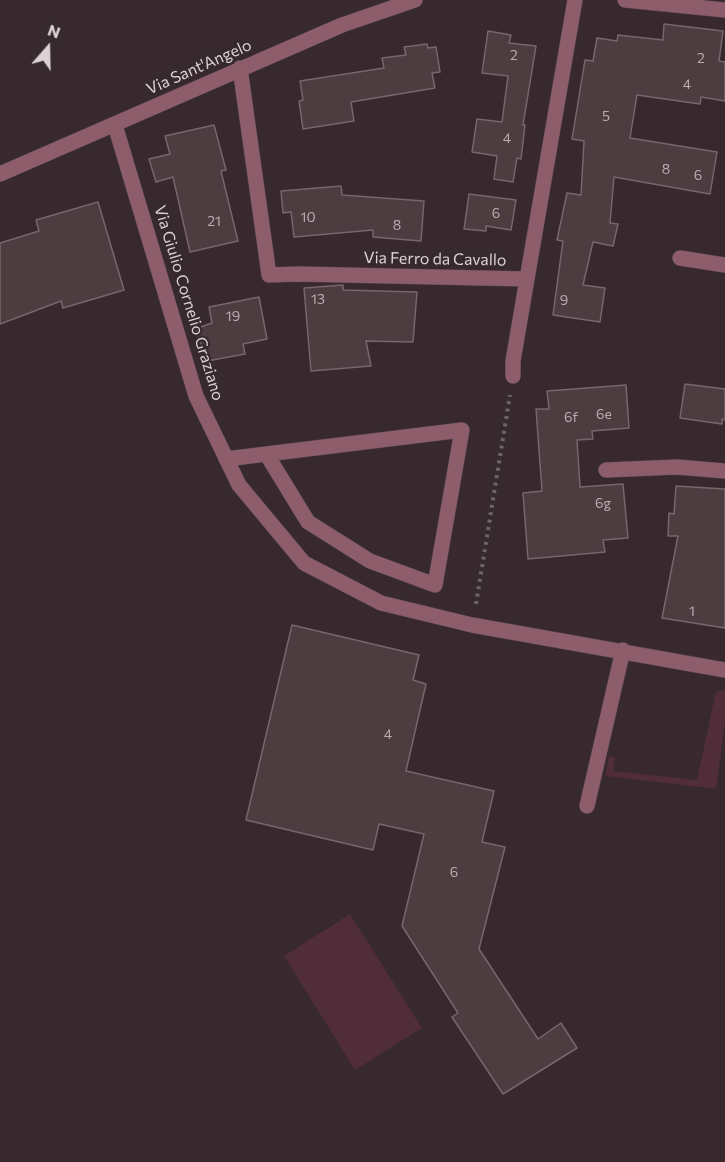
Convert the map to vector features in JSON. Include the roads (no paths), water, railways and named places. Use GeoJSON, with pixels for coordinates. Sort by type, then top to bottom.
{"type":"FeatureCollection","features":[{"type":"Feature","properties":{"kind":"street","name":"Via Sant'Angelo"},"geometry":{"type":"LineString","coordinates":[[0,174],[342,25],[415,0]]}},
{"type":"Feature","properties":{"kind":"street","name":"Via Ferro da Cavallo"},"geometry":{"type":"LineString","coordinates":[[240,68],[269,275],[527,279],[575,0]]}},
{"type":"Feature","properties":{"kind":"street"},"geometry":{"type":"LineString","coordinates":[[625,0],[725,9]]}},
{"type":"Feature","properties":{"kind":"street","name":"Via Giulio Cornelio Graziano"},"geometry":{"type":"LineString","coordinates":[[115,125],[196,396],[239,485],[304,562],[381,603],[472,625],[725,669]]}},
{"type":"Feature","properties":{"kind":"street"},"geometry":{"type":"LineString","coordinates":[[680,258],[725,265]]}},
{"type":"Feature","properties":{"kind":"street"},"geometry":{"type":"LineString","coordinates":[[513,376],[513,361],[527,279]]}},
{"type":"Feature","properties":{"kind":"street"},"geometry":{"type":"LineString","coordinates":[[226,459],[462,430],[435,585],[370,561],[308,522],[267,454]]}},
{"type":"Feature","properties":{"kind":"street"},"geometry":{"type":"LineString","coordinates":[[606,470],[676,466],[725,471]]}},
{"type":"Feature","properties":{"kind":"street"},"geometry":{"type":"LineString","coordinates":[[587,806],[622,650]]}}]}
